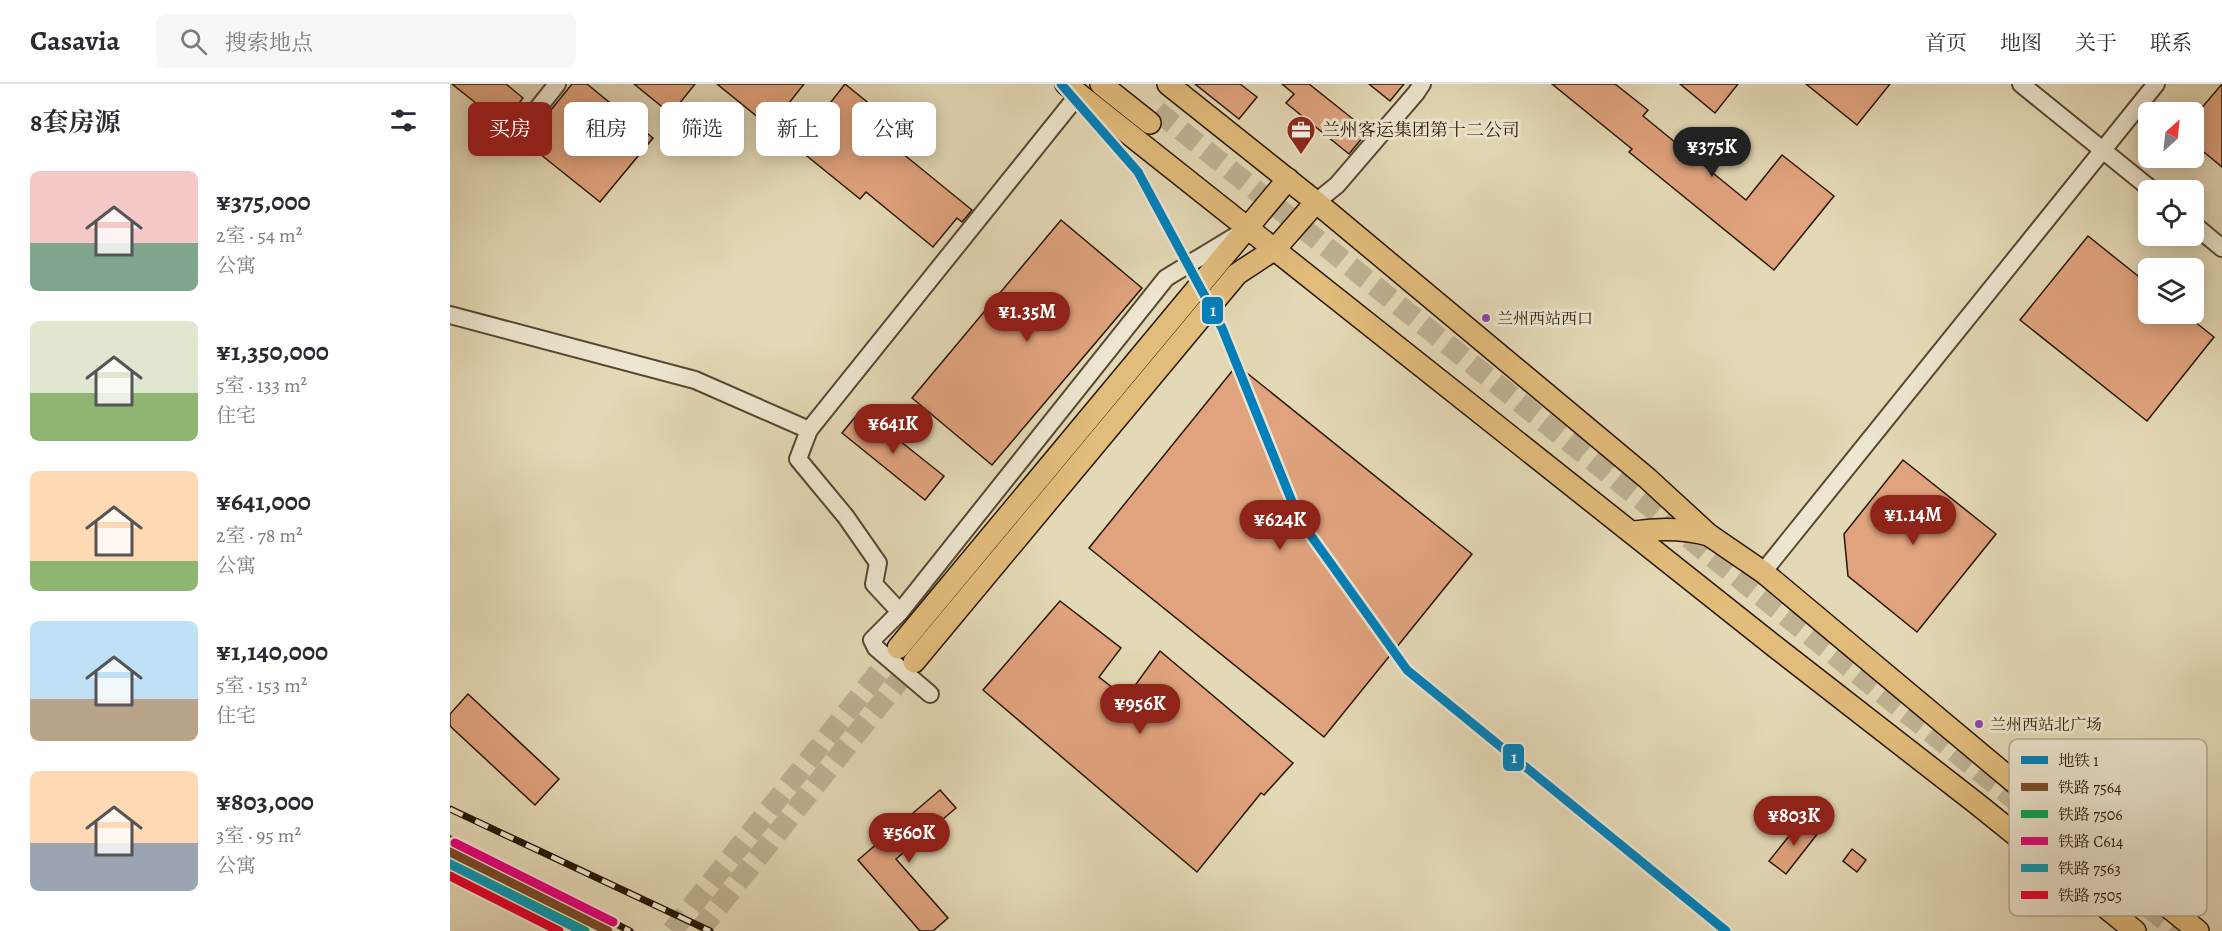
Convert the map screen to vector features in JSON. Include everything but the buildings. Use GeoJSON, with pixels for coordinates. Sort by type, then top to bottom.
{"type":"FeatureCollection","features":[{"type":"Feature","properties":{"kind":"main road"},"geometry":{"type":"LineString","coordinates":[[1101,84],[1154,117],[1124,84]]}},
{"type":"Feature","properties":{"kind":"main road"},"geometry":{"type":"LineString","coordinates":[[1168,84],[1316,202],[1647,478],[1709,535],[1763,572],[2009,778]]}},
{"type":"Feature","properties":{"kind":"main road"},"geometry":{"type":"LineString","coordinates":[[1072,89],[2009,830]]}},
{"type":"Feature","properties":{"kind":"main road"},"geometry":{"type":"LineString","coordinates":[[1288,179],[906,655],[1237,274],[1275,249],[1316,202]]}},
{"type":"Feature","properties":{"kind":"main road"},"geometry":{"type":"LineString","coordinates":[[1634,532],[1664,528],[1709,535]]}},
{"type":"Feature","properties":{"kind":"main road"},"geometry":{"type":"LineString","coordinates":[[2116,916],[2135,931]]}},
{"type":"Feature","properties":{"kind":"main road"},"geometry":{"type":"LineString","coordinates":[[2179,916],[2198,931]]}},
{"type":"Feature","properties":{"kind":"street"},"geometry":{"type":"LineString","coordinates":[[543,102],[557,84]]}},
{"type":"Feature","properties":{"kind":"street"},"geometry":{"type":"LineString","coordinates":[[1316,202],[1337,184],[1422,84]]}},
{"type":"Feature","properties":{"kind":"street"},"geometry":{"type":"LineString","coordinates":[[2021,84],[2140,180]]}},
{"type":"Feature","properties":{"kind":"street"},"geometry":{"type":"LineString","coordinates":[[1763,572],[2156,84]]}},
{"type":"Feature","properties":{"kind":"street"},"geometry":{"type":"LineString","coordinates":[[900,612],[874,584],[878,563],[846,517],[798,459],[809,430],[1072,89]]}},
{"type":"Feature","properties":{"kind":"street"},"geometry":{"type":"LineString","coordinates":[[930,694],[876,648],[872,640],[900,612],[1166,279],[1248,228]]}},
{"type":"Feature","properties":{"kind":"street"},"geometry":{"type":"LineString","coordinates":[[2204,233],[2222,248]]}},
{"type":"Feature","properties":{"kind":"street"},"geometry":{"type":"LineString","coordinates":[[450,315],[695,380],[809,430]]}},
{"type":"Feature","properties":{"kind":"tunnel"},"geometry":{"type":"LineString","coordinates":[[1157,111],[2009,795]]}},
{"type":"Feature","properties":{"kind":"tunnel"},"geometry":{"type":"LineString","coordinates":[[672,931],[898,648]]}},
{"type":"Feature","properties":{"kind":"tunnel"},"geometry":{"type":"LineString","coordinates":[[699,931],[914,662]]}},
{"type":"Feature","properties":{"kind":"tunnel"},"geometry":{"type":"LineString","coordinates":[[2159,916],[2178,931]]}},
{"type":"Feature","properties":{"kind":"railway"},"geometry":{"type":"LineString","coordinates":[[450,809],[710,931]]}},
{"type":"Feature","properties":{"kind":"railway"},"geometry":{"type":"LineString","coordinates":[[450,839],[630,931]]}},
{"type":"Feature","properties":{"kind":"railway"},"geometry":{"type":"LineString","coordinates":[[450,878],[554,931]]}},
{"type":"Feature","properties":{"kind":"metro line","name":"1"},"geometry":{"type":"LineString","coordinates":[[1061,84],[1138,172],[1222,328],[1299,519],[1407,670],[1726,931]]}},
{"type":"Feature","properties":{"kind":"rail line","name":"C614"},"geometry":{"type":"LineString","coordinates":[[455,843],[613,922]]}},
{"type":"Feature","properties":{"kind":"rail line","name":"7564"},"geometry":{"type":"LineString","coordinates":[[450,852],[608,931]]}},
{"type":"Feature","properties":{"kind":"rail line","name":"7506"},"geometry":{"type":"LineString","coordinates":[[450,864],[585,931]]}},
{"type":"Feature","properties":{"kind":"rail line","name":"7563"},"geometry":{"type":"LineString","coordinates":[[450,864],[582,931]]}},
{"type":"Feature","properties":{"kind":"rail line","name":"7505"},"geometry":{"type":"LineString","coordinates":[[450,876],[559,931]]}},
{"type":"Feature","properties":{"kind":"place","name":"兰州客运集团第十二公司"},"geometry":{"type":"Point","coordinates":[1301,156]}},
{"type":"Feature","properties":{"kind":"place","name":"兰州西站西口"},"geometry":{"type":"Point","coordinates":[1486,318]}},
{"type":"Feature","properties":{"kind":"place","name":"兰州西站北广场"},"geometry":{"type":"Point","coordinates":[1979,724]}}]}
